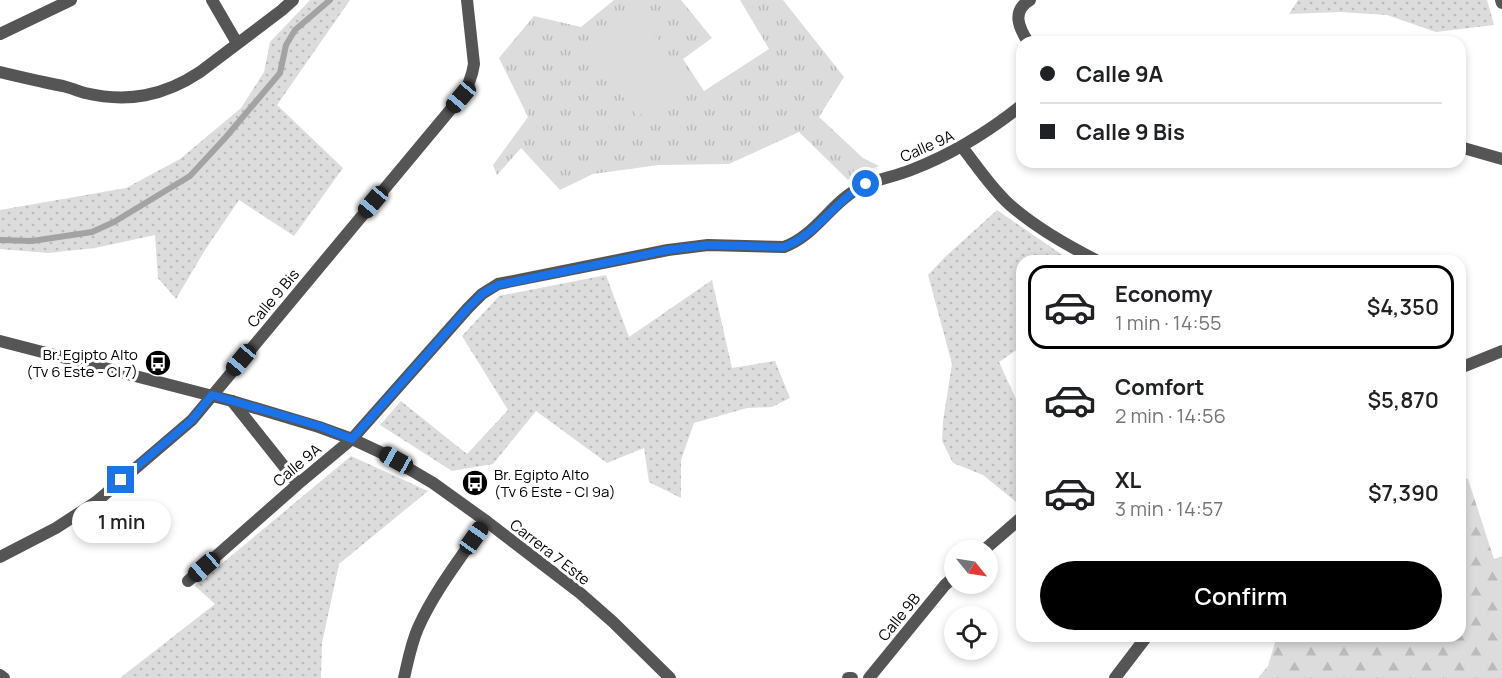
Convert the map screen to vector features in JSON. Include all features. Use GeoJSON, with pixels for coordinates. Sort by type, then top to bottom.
{"type":"FeatureCollection","features":[{"type":"Feature","properties":{"kind":"street"},"geometry":{"type":"LineString","coordinates":[[0,34],[71,0]]}},
{"type":"Feature","properties":{"kind":"street"},"geometry":{"type":"LineString","coordinates":[[212,0],[237,44]]}},
{"type":"Feature","properties":{"kind":"street"},"geometry":{"type":"LineString","coordinates":[[0,72],[109,97],[158,94],[187,81],[293,0]]}},
{"type":"Feature","properties":{"kind":"street","name":"Calle 9 Bis"},"geometry":{"type":"LineString","coordinates":[[0,557],[56,528],[96,502],[192,420],[461,97],[468,86],[474,64],[467,0]]}},
{"type":"Feature","properties":{"kind":"street"},"geometry":{"type":"LineString","coordinates":[[1024,36],[1018,20],[1022,7],[1028,1]]}},
{"type":"Feature","properties":{"kind":"street","name":"Calle 9A"},"geometry":{"type":"LineString","coordinates":[[188,581],[297,484],[352,439],[482,294],[498,285],[668,250],[708,245],[784,247],[813,229],[857,189],[910,171],[962,147],[990,130],[1016,110]]}},
{"type":"Feature","properties":{"kind":"street"},"geometry":{"type":"LineString","coordinates":[[962,147],[1010,205],[1087,255]]}},
{"type":"Feature","properties":{"kind":"street"},"geometry":{"type":"LineString","coordinates":[[1466,149],[1502,159]]}},
{"type":"Feature","properties":{"kind":"street","name":"Carrera 7 Este"},"geometry":{"type":"LineString","coordinates":[[0,341],[212,395],[319,426],[382,453],[433,483],[580,593],[670,678]]}},
{"type":"Feature","properties":{"kind":"street"},"geometry":{"type":"LineString","coordinates":[[1466,366],[1502,351]]}},
{"type":"Feature","properties":{"kind":"street"},"geometry":{"type":"LineString","coordinates":[[232,401],[297,484]]}},
{"type":"Feature","properties":{"kind":"street"},"geometry":{"type":"LineString","coordinates":[[404,678],[411,647],[424,615],[486,521]]}},
{"type":"Feature","properties":{"kind":"street"},"geometry":{"type":"LineString","coordinates":[[996,540],[1016,522]]}},
{"type":"Feature","properties":{"kind":"street","name":"Calle 9B"},"geometry":{"type":"LineString","coordinates":[[869,678],[944,586]]}},
{"type":"Feature","properties":{"kind":"street"},"geometry":{"type":"LineString","coordinates":[[1115,678],[1142,642]]}},
{"type":"Feature","properties":{"kind":"street"},"geometry":{"type":"LineString","coordinates":[[0,675],[4,678]]}},
{"type":"Feature","properties":{"kind":"green space"},"geometry":{"type":"Polygon","coordinates":[[[310,0],[350,0],[277,105],[343,168],[294,236],[239,200],[205,250],[176,299],[158,278],[155,235],[95,248],[48,253],[0,249],[0,210],[126,188],[180,159],[241,108],[264,72],[270,42],[310,0]]]}},
{"type":"Feature","properties":{"kind":"green space"},"geometry":{"type":"Polygon","coordinates":[[[614,0],[681,0],[712,38],[683,59],[704,91],[769,49],[740,0],[783,0],[844,77],[819,117],[863,158],[879,166],[848,180],[799,132],[729,164],[659,165],[593,174],[560,190],[521,148],[497,175],[493,165],[528,117],[499,58],[534,16],[581,27],[614,0]]]}},
{"type":"Feature","properties":{"kind":"green space"},"geometry":{"type":"Polygon","coordinates":[[[1298,0],[1487,0],[1494,25],[1436,32],[1387,15],[1340,12],[1289,14],[1298,0]]]}},
{"type":"Feature","properties":{"kind":"green space"},"geometry":{"type":"Polygon","coordinates":[[[642,14],[687,83],[637,117],[590,49],[642,14]]]}},
{"type":"Feature","properties":{"kind":"green space"},"geometry":{"type":"Polygon","coordinates":[[[997,210],[1062,255],[1016,255],[1016,350],[999,362],[1016,399],[1016,502],[983,475],[953,463],[942,441],[952,364],[928,275],[997,210]]]}},
{"type":"Feature","properties":{"kind":"green space"},"geometry":{"type":"Polygon","coordinates":[[[606,275],[629,337],[712,280],[732,368],[775,361],[790,398],[772,407],[747,408],[694,423],[681,460],[681,498],[649,482],[644,448],[607,463],[536,411],[493,464],[452,471],[380,425],[401,401],[467,454],[508,410],[462,336],[499,296],[606,275]]]}},
{"type":"Feature","properties":{"kind":"green space"},"geometry":{"type":"Polygon","coordinates":[[[351,456],[428,491],[339,564],[322,643],[321,678],[120,678],[215,604],[195,586],[351,456]]]}},
{"type":"Feature","properties":{"kind":"green space"},"geometry":{"type":"Polygon","coordinates":[[[1466,478],[1468,479],[1494,559],[1502,556],[1502,678],[1258,678],[1268,666],[1275,642],[1466,642],[1466,478]]]}},
{"type":"Feature","properties":{"kind":"waterway"},"geometry":{"type":"LineString","coordinates":[[0,240],[32,241],[92,232],[114,222],[190,176],[280,73],[286,45],[295,30],[330,0]]}},
{"type":"Feature","properties":{"kind":"place","name":"Br. Egipto Alto (Tv 6 Este - Cl 7)"},"geometry":{"type":"Point","coordinates":[158,363]}},
{"type":"Feature","properties":{"kind":"place","name":"Br. Egipto Alto (Tv 6 Este - Cl 9a)"},"geometry":{"type":"Point","coordinates":[475,483]}},
{"type":"Feature","properties":{"kind":"route"},"geometry":{"type":"LineString","coordinates":[[121,480],[192,420],[212,395],[319,426],[352,439],[468,308],[482,294],[498,285],[668,250],[708,245],[784,247],[813,229],[843,200],[866,184]]}}]}
